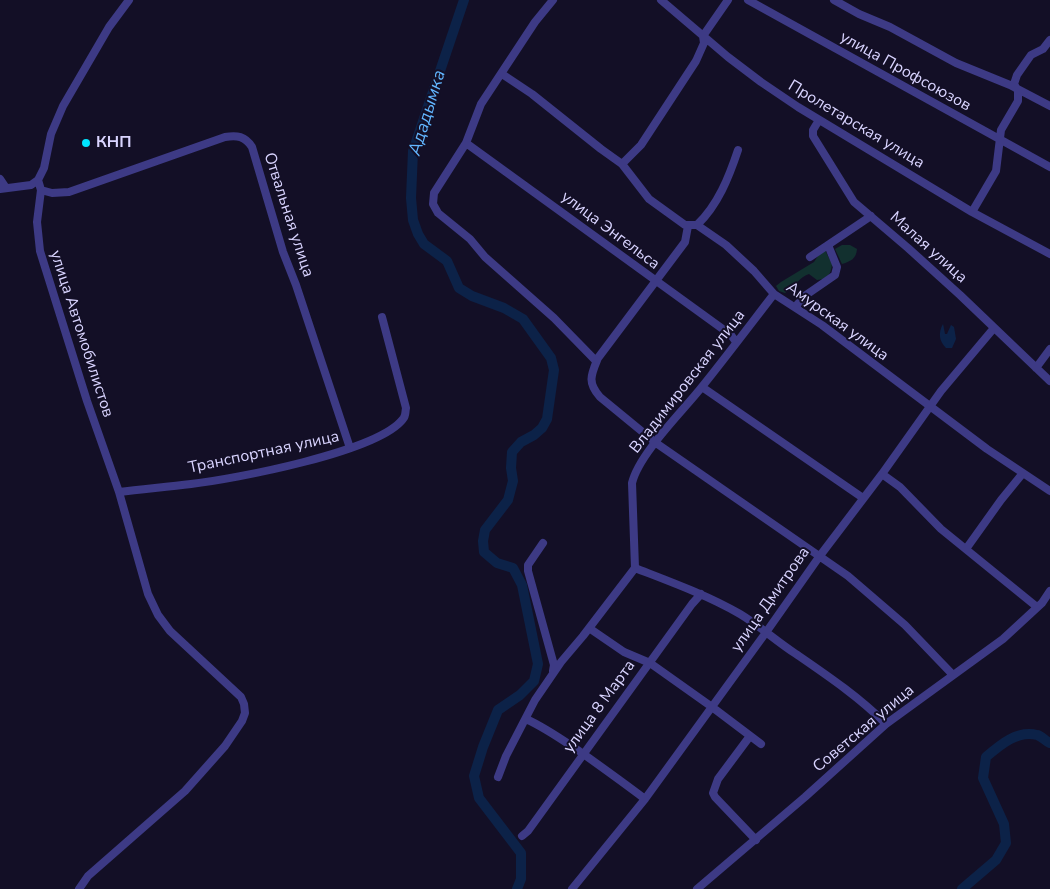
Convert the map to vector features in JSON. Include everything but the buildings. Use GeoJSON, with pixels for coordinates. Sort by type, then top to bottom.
{"type":"FeatureCollection","features":[{"type":"Feature","properties":{"kind":"street"},"geometry":{"type":"LineString","coordinates":[[0,179],[3,189],[31,185],[38,180],[44,168],[51,134],[63,106],[109,27],[128,0]]}},
{"type":"Feature","properties":{"kind":"street"},"geometry":{"type":"LineString","coordinates":[[553,0],[535,22],[481,104],[466,143],[434,193],[433,204],[438,214],[470,240],[485,257],[554,318],[596,361]]}},
{"type":"Feature","properties":{"kind":"street","name":"Пролетарская улица"},"geometry":{"type":"LineString","coordinates":[[661,0],[761,82],[819,120],[972,212],[1050,254]]}},
{"type":"Feature","properties":{"kind":"street"},"geometry":{"type":"LineString","coordinates":[[622,164],[641,145],[696,62],[704,43],[703,36],[728,0]]}},
{"type":"Feature","properties":{"kind":"street","name":"улица Профсоюзов"},"geometry":{"type":"LineString","coordinates":[[748,0],[857,62],[1050,167]]}},
{"type":"Feature","properties":{"kind":"street"},"geometry":{"type":"LineString","coordinates":[[834,0],[858,14],[890,27],[956,63],[1010,85],[1018,91],[1050,106]]}},
{"type":"Feature","properties":{"kind":"street"},"geometry":{"type":"LineString","coordinates":[[972,212],[996,171],[997,150],[1001,139],[1001,130],[1018,100],[1018,91],[1014,84],[1017,75],[1031,55],[1043,49],[1050,40]]}},
{"type":"Feature","properties":{"kind":"street","name":"Амурская улица"},"geometry":{"type":"LineString","coordinates":[[502,74],[532,94],[622,164],[649,199],[726,245],[754,271],[774,294],[795,307],[930,407],[1050,491]]}},
{"type":"Feature","properties":{"kind":"street","name":"Малая улица"},"geometry":{"type":"LineString","coordinates":[[819,120],[813,133],[816,142],[854,202],[915,254],[1050,381]]}},
{"type":"Feature","properties":{"kind":"street","name":"Отвальная улица"},"geometry":{"type":"LineString","coordinates":[[41,190],[69,192],[225,137],[235,135],[246,139],[252,147],[283,252],[296,285],[350,448]]}},
{"type":"Feature","properties":{"kind":"street","name":"улица Энгельса"},"geometry":{"type":"LineString","coordinates":[[466,143],[576,222],[655,282],[731,335],[736,342]]}},
{"type":"Feature","properties":{"kind":"street"},"geometry":{"type":"LineString","coordinates":[[738,150],[729,178],[711,208],[692,226],[685,242],[596,361],[591,374],[593,388],[600,397],[656,443],[848,576],[906,625],[953,675]]}},
{"type":"Feature","properties":{"kind":"street","name":"улица Автомобилистов"},"geometry":{"type":"LineString","coordinates":[[38,180],[41,190],[37,222],[40,251],[87,401],[119,492],[148,594],[158,615],[170,631],[233,688],[244,704],[245,713],[242,721],[224,746],[198,777],[88,876],[79,889]]}},
{"type":"Feature","properties":{"kind":"street"},"geometry":{"type":"LineString","coordinates":[[810,257],[871,216]]}},
{"type":"Feature","properties":{"kind":"street"},"geometry":{"type":"LineString","coordinates":[[795,307],[806,295],[835,275],[837,267],[828,245]]}},
{"type":"Feature","properties":{"kind":"street","name":"Владимировская улица"},"geometry":{"type":"LineString","coordinates":[[636,568],[632,483],[634,472],[774,294]]}},
{"type":"Feature","properties":{"kind":"street","name":"Транспортная улица"},"geometry":{"type":"LineString","coordinates":[[119,492],[230,478],[308,461],[373,440],[401,422],[405,417],[406,408],[382,317]]}},
{"type":"Feature","properties":{"kind":"street","name":"улица Дмитрова"},"geometry":{"type":"LineString","coordinates":[[572,889],[645,799],[819,557],[930,407],[956,372],[994,328]]}},
{"type":"Feature","properties":{"kind":"street"},"geometry":{"type":"LineString","coordinates":[[1036,368],[1050,349]]}},
{"type":"Feature","properties":{"kind":"street"},"geometry":{"type":"LineString","coordinates":[[702,387],[863,498]]}},
{"type":"Feature","properties":{"kind":"street"},"geometry":{"type":"LineString","coordinates":[[966,549],[1023,473]]}},
{"type":"Feature","properties":{"kind":"street"},"geometry":{"type":"LineString","coordinates":[[882,474],[900,487],[941,529],[1037,607],[1050,602]]}},
{"type":"Feature","properties":{"kind":"street"},"geometry":{"type":"LineString","coordinates":[[544,543],[528,565],[528,571],[554,665],[551,675]]}},
{"type":"Feature","properties":{"kind":"street"},"geometry":{"type":"LineString","coordinates":[[498,777],[506,756],[530,708],[551,675],[636,568],[701,594],[739,613],[767,631],[787,649],[851,692],[886,724]]}},
{"type":"Feature","properties":{"kind":"street","name":"Советская улица"},"geometry":{"type":"LineString","coordinates":[[697,889],[756,840],[886,724],[1003,638],[1042,603],[1050,591]]}},
{"type":"Feature","properties":{"kind":"street","name":"улица 8 Марта"},"geometry":{"type":"LineString","coordinates":[[522,836],[528,831],[701,594]]}},
{"type":"Feature","properties":{"kind":"street"},"geometry":{"type":"LineString","coordinates":[[589,628],[624,652],[650,663],[761,744]]}},
{"type":"Feature","properties":{"kind":"street"},"geometry":{"type":"LineString","coordinates":[[526,719],[583,754],[645,799]]}},
{"type":"Feature","properties":{"kind":"street"},"geometry":{"type":"LineString","coordinates":[[750,736],[718,779],[713,793],[756,840]]}},
{"type":"Feature","properties":{"kind":"green space"},"geometry":{"type":"Polygon","coordinates":[[[842,245],[850,245],[857,249],[856,255],[852,259],[842,264],[835,249],[842,245]]]}},
{"type":"Feature","properties":{"kind":"green space"},"geometry":{"type":"Polygon","coordinates":[[[825,250],[832,264],[828,276],[817,280],[809,274],[785,293],[779,291],[776,286],[814,262],[820,253],[825,250]]]}},
{"type":"Feature","properties":{"kind":"water"},"geometry":{"type":"Polygon","coordinates":[[[943,324],[945,334],[947,334],[951,325],[954,327],[956,339],[952,348],[946,348],[942,343],[940,331],[943,324]]]}},
{"type":"Feature","properties":{"kind":"waterway","name":"Ададымка"},"geometry":{"type":"LineString","coordinates":[[464,0],[413,151],[411,198],[413,220],[424,244],[447,261],[459,288],[472,296],[504,308],[523,319],[551,358],[554,370],[547,419],[542,428],[521,442],[512,452],[511,468],[513,481],[508,500],[485,530],[483,541],[484,552],[497,563],[513,568],[522,585],[538,664],[534,681],[520,695],[498,710],[474,776],[479,798],[521,853],[521,879],[517,889]]}},
{"type":"Feature","properties":{"kind":"waterway","name":"Ададымка"},"geometry":{"type":"LineString","coordinates":[[962,889],[996,860],[1006,843],[1004,824],[983,778],[986,757],[1009,740],[1023,735],[1037,735],[1050,743]]}},
{"type":"Feature","properties":{"kind":"place","name":"КНП"},"geometry":{"type":"Point","coordinates":[86,143]}}]}
